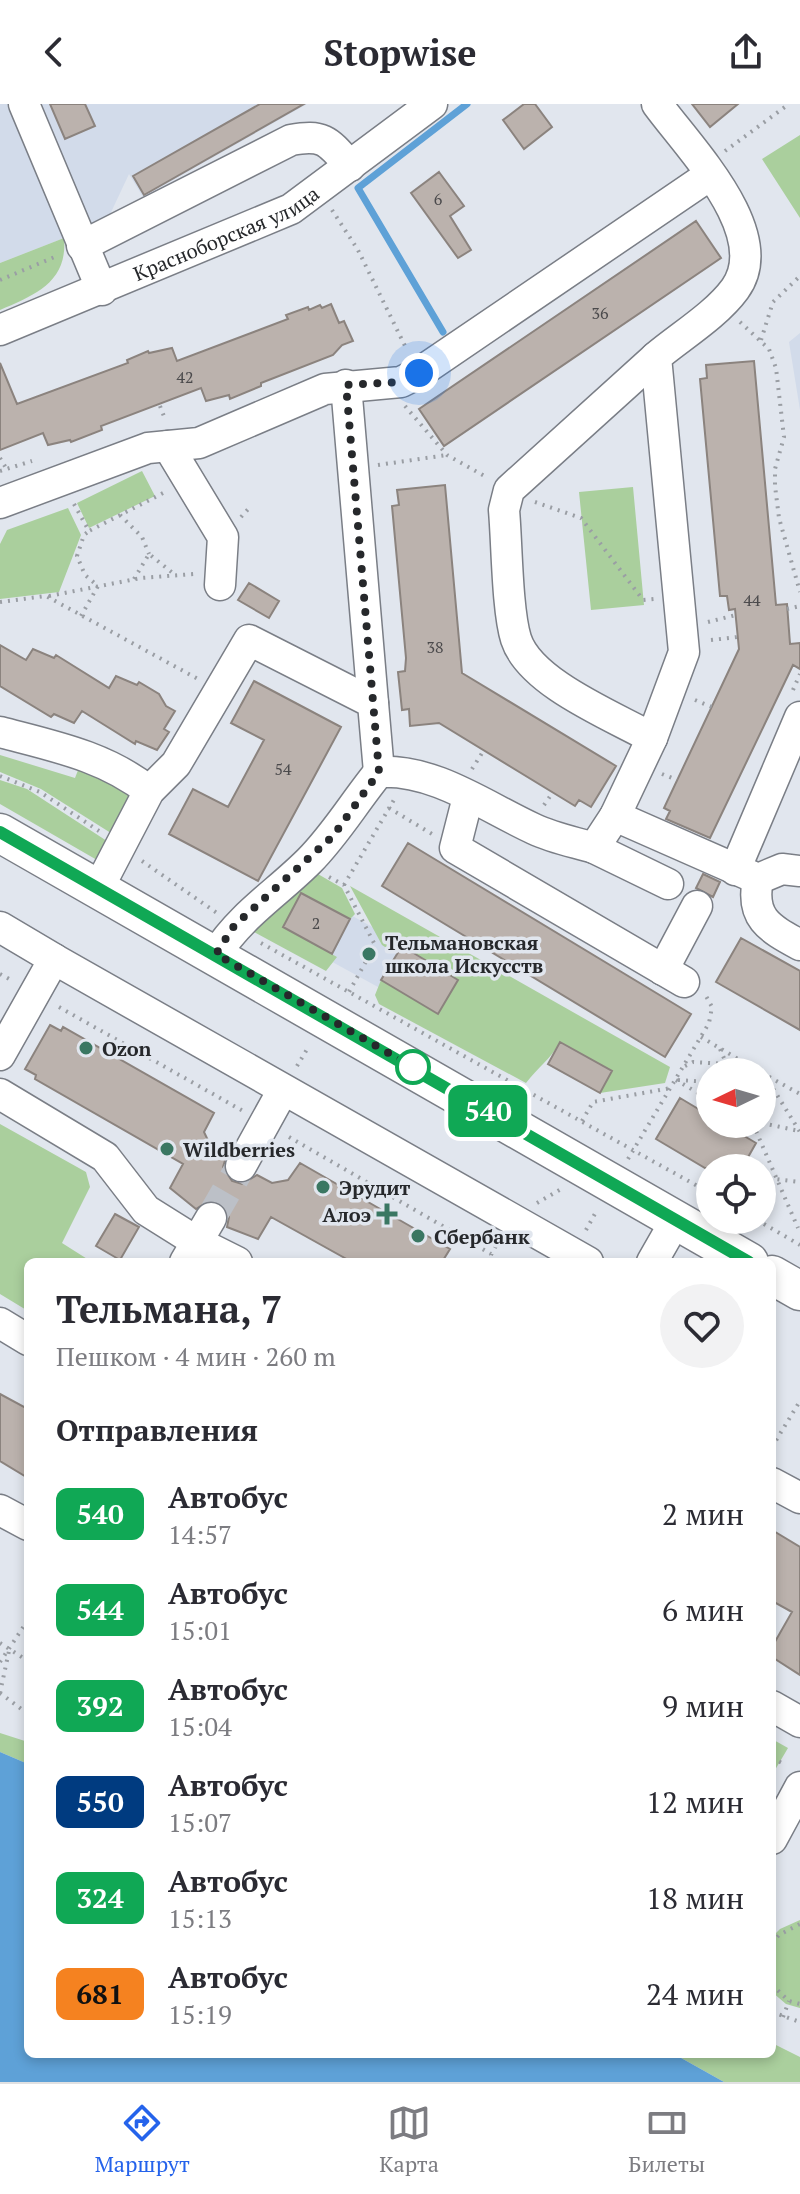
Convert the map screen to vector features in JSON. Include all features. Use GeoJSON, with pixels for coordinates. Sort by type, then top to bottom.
{"type":"FeatureCollection","features":[{"type":"Feature","properties":{"kind":"main road"},"geometry":{"type":"LineString","coordinates":[[0,833],[99,887],[225,940],[742,1258]]}},
{"type":"Feature","properties":{"kind":"main road"},"geometry":{"type":"LineString","coordinates":[[776,1277],[800,1291]]}},
{"type":"Feature","properties":{"kind":"street"},"geometry":{"type":"LineString","coordinates":[[24,104],[102,290]]}},
{"type":"Feature","properties":{"kind":"street","name":"Красноборская улица"},"geometry":{"type":"LineString","coordinates":[[0,330],[291,209],[432,104]]}},
{"type":"Feature","properties":{"kind":"street"},"geometry":{"type":"LineString","coordinates":[[652,738],[547,678],[528,661],[516,638],[504,510],[509,490],[720,303],[734,290],[745,271],[747,250],[741,223],[707,170],[657,104]]}},
{"type":"Feature","properties":{"kind":"street"},"geometry":{"type":"LineString","coordinates":[[82,246],[291,140],[314,136],[330,143],[350,166]]}},
{"type":"Feature","properties":{"kind":"street"},"geometry":{"type":"LineString","coordinates":[[0,503],[148,448],[168,436],[199,443],[325,389],[401,382],[419,373],[707,170]]}},
{"type":"Feature","properties":{"kind":"street"},"geometry":{"type":"LineString","coordinates":[[594,848],[615,816],[652,738],[684,652],[656,357]]}},
{"type":"Feature","properties":{"kind":"street"},"geometry":{"type":"LineString","coordinates":[[225,940],[333,836],[379,772],[346,385]]}},
{"type":"Feature","properties":{"kind":"street"},"geometry":{"type":"LineString","coordinates":[[168,436],[188,480],[223,537],[220,585]]}},
{"type":"Feature","properties":{"kind":"street"},"geometry":{"type":"LineString","coordinates":[[99,887],[149,791],[176,764],[249,640],[373,703]]}},
{"type":"Feature","properties":{"kind":"street"},"geometry":{"type":"LineString","coordinates":[[800,717],[746,875],[763,920],[800,945]]}},
{"type":"Feature","properties":{"kind":"street"},"geometry":{"type":"LineString","coordinates":[[0,732],[85,754],[129,775],[149,791]]}},
{"type":"Feature","properties":{"kind":"street"},"geometry":{"type":"LineString","coordinates":[[379,772],[412,772],[538,831],[594,848],[668,884]]}},
{"type":"Feature","properties":{"kind":"street"},"geometry":{"type":"LineString","coordinates":[[468,797],[455,848],[674,976],[697,906]]}},
{"type":"Feature","properties":{"kind":"street"},"geometry":{"type":"LineString","coordinates":[[615,816],[746,875],[782,869],[800,871]]}},
{"type":"Feature","properties":{"kind":"street"},"geometry":{"type":"LineString","coordinates":[[0,927],[581,1258]]}},
{"type":"Feature","properties":{"kind":"street"},"geometry":{"type":"LineString","coordinates":[[0,1055],[54,959]]}},
{"type":"Feature","properties":{"kind":"street"},"geometry":{"type":"LineString","coordinates":[[241,1166],[283,1090]]}},
{"type":"Feature","properties":{"kind":"street"},"geometry":{"type":"LineString","coordinates":[[0,1094],[105,1157],[146,1210],[230,1258]]}},
{"type":"Feature","properties":{"kind":"street"},"geometry":{"type":"LineString","coordinates":[[654,1258],[676,1220]]}},
{"type":"Feature","properties":{"kind":"street"},"geometry":{"type":"LineString","coordinates":[[0,1323],[24,1338]]}},
{"type":"Feature","properties":{"kind":"street"},"geometry":{"type":"LineString","coordinates":[[776,1485],[800,1498]]}},
{"type":"Feature","properties":{"kind":"street"},"geometry":{"type":"LineString","coordinates":[[0,1510],[24,1523]]}},
{"type":"Feature","properties":{"kind":"street"},"geometry":{"type":"LineString","coordinates":[[776,1708],[800,1722]]}},
{"type":"Feature","properties":{"kind":"street"},"geometry":{"type":"LineString","coordinates":[[776,1829],[796,1778]]}},
{"type":"Feature","properties":{"kind":"path"},"geometry":{"type":"LineString","coordinates":[[707,170],[789,104]]}},
{"type":"Feature","properties":{"kind":"path"},"geometry":{"type":"LineString","coordinates":[[318,189],[358,250],[419,373]]}},
{"type":"Feature","properties":{"kind":"path"},"geometry":{"type":"LineString","coordinates":[[0,280],[82,246]]}},
{"type":"Feature","properties":{"kind":"path"},"geometry":{"type":"LineString","coordinates":[[761,340],[773,302],[800,276]]}},
{"type":"Feature","properties":{"kind":"path"},"geometry":{"type":"LineString","coordinates":[[720,303],[761,340],[776,368],[782,396],[784,437],[775,469],[775,486],[779,518],[800,592]]}},
{"type":"Feature","properties":{"kind":"path"},"geometry":{"type":"LineString","coordinates":[[365,467],[447,455],[398,397],[380,383]]}},
{"type":"Feature","properties":{"kind":"path"},"geometry":{"type":"LineString","coordinates":[[160,406],[168,436]]}},
{"type":"Feature","properties":{"kind":"path"},"geometry":{"type":"LineString","coordinates":[[0,458],[6,468]]}},
{"type":"Feature","properties":{"kind":"path"},"geometry":{"type":"LineString","coordinates":[[62,480],[89,531]]}},
{"type":"Feature","properties":{"kind":"path"},"geometry":{"type":"LineString","coordinates":[[98,586],[85,575],[77,556],[84,535],[188,480]]}},
{"type":"Feature","properties":{"kind":"path"},"geometry":{"type":"LineString","coordinates":[[120,515],[142,537],[149,554],[174,574]]}},
{"type":"Feature","properties":{"kind":"path"},"geometry":{"type":"LineString","coordinates":[[581,518],[643,600],[679,597]]}},
{"type":"Feature","properties":{"kind":"path"},"geometry":{"type":"LineString","coordinates":[[133,580],[149,554]]}},
{"type":"Feature","properties":{"kind":"path"},"geometry":{"type":"LineString","coordinates":[[0,602],[189,572],[220,585]]}},
{"type":"Feature","properties":{"kind":"path"},"geometry":{"type":"LineString","coordinates":[[81,616],[98,586]]}},
{"type":"Feature","properties":{"kind":"path"},"geometry":{"type":"LineString","coordinates":[[46,596],[219,691]]}},
{"type":"Feature","properties":{"kind":"path"},"geometry":{"type":"LineString","coordinates":[[787,609],[800,606]]}},
{"type":"Feature","properties":{"kind":"path"},"geometry":{"type":"LineString","coordinates":[[702,624],[736,615]]}},
{"type":"Feature","properties":{"kind":"path"},"geometry":{"type":"LineString","coordinates":[[708,641],[738,637]]}},
{"type":"Feature","properties":{"kind":"path"},"geometry":{"type":"LineString","coordinates":[[0,776],[40,792],[122,846],[225,940],[349,992],[696,1185]]}},
{"type":"Feature","properties":{"kind":"path"},"geometry":{"type":"LineString","coordinates":[[389,808],[455,848]]}},
{"type":"Feature","properties":{"kind":"path"},"geometry":{"type":"LineString","coordinates":[[307,863],[344,885],[375,945],[349,992]]}},
{"type":"Feature","properties":{"kind":"path"},"geometry":{"type":"LineString","coordinates":[[634,1149],[709,1023],[712,1007],[706,995],[674,976]]}},
{"type":"Feature","properties":{"kind":"path"},"geometry":{"type":"LineString","coordinates":[[701,1037],[735,1058]]}},
{"type":"Feature","properties":{"kind":"path"},"geometry":{"type":"LineString","coordinates":[[719,1048],[724,1058]]}},
{"type":"Feature","properties":{"kind":"path"},"geometry":{"type":"LineString","coordinates":[[683,1067],[696,1062]]}},
{"type":"Feature","properties":{"kind":"path"},"geometry":{"type":"LineString","coordinates":[[676,1080],[696,1081]]}},
{"type":"Feature","properties":{"kind":"path"},"geometry":{"type":"LineString","coordinates":[[676,1080],[696,1092]]}},
{"type":"Feature","properties":{"kind":"path"},"geometry":{"type":"LineString","coordinates":[[776,1082],[800,1094]]}},
{"type":"Feature","properties":{"kind":"path"},"geometry":{"type":"LineString","coordinates":[[582,1121],[593,1102],[671,1088]]}},
{"type":"Feature","properties":{"kind":"path"},"geometry":{"type":"LineString","coordinates":[[776,1089],[800,1131]]}},
{"type":"Feature","properties":{"kind":"path"},"geometry":{"type":"LineString","coordinates":[[776,1126],[800,1131]]}},
{"type":"Feature","properties":{"kind":"path"},"geometry":{"type":"LineString","coordinates":[[776,1179],[800,1182]]}},
{"type":"Feature","properties":{"kind":"path"},"geometry":{"type":"LineString","coordinates":[[776,1179],[799,1228],[791,1239]]}},
{"type":"Feature","properties":{"kind":"path"},"geometry":{"type":"LineString","coordinates":[[776,1231],[800,1245]]}},
{"type":"Feature","properties":{"kind":"path"},"geometry":{"type":"LineString","coordinates":[[776,1440],[800,1401]]}},
{"type":"Feature","properties":{"kind":"path"},"geometry":{"type":"LineString","coordinates":[[0,1662],[24,1626]]}},
{"type":"Feature","properties":{"kind":"path"},"geometry":{"type":"LineString","coordinates":[[0,1643],[24,1658]]}},
{"type":"Feature","properties":{"kind":"path"},"geometry":{"type":"LineString","coordinates":[[10,1649],[0,1693],[24,1711]]}},
{"type":"Feature","properties":{"kind":"path"},"geometry":{"type":"LineString","coordinates":[[776,1761],[796,1778]]}},
{"type":"Feature","properties":{"kind":"path"},"geometry":{"type":"LineString","coordinates":[[776,1939],[789,1927],[800,1924]]}},
{"type":"Feature","properties":{"kind":"path"},"geometry":{"type":"LineString","coordinates":[[776,1989],[789,2001],[800,2004]]}},
{"type":"Feature","properties":{"kind":"path"},"geometry":{"type":"LineString","coordinates":[[783,2017],[789,2001]]}},
{"type":"Feature","properties":{"kind":"path"},"geometry":{"type":"LineString","coordinates":[[776,2014],[800,2022]]}},
{"type":"Feature","properties":{"kind":"shaded area"},"geometry":{"type":"Polygon","coordinates":[[[0,104],[307,104],[143,197],[129,174],[106,223],[61,229],[64,238],[0,263],[0,104]]]}},
{"type":"Feature","properties":{"kind":"shaded area"},"geometry":{"type":"Polygon","coordinates":[[[800,333],[800,410],[789,342],[800,333]]]}},
{"type":"Feature","properties":{"kind":"shaded area","name":"Тельмановская школа Искусств"},"geometry":{"type":"Polygon","coordinates":[[[298,886],[465,978],[440,1021],[274,930],[298,886]]]}},
{"type":"Feature","properties":{"kind":"green space"},"geometry":{"type":"Polygon","coordinates":[[[800,135],[800,218],[762,159],[800,135]]]}},
{"type":"Feature","properties":{"kind":"green space"},"geometry":{"type":"Polygon","coordinates":[[[64,238],[61,266],[47,285],[0,310],[0,263],[64,238]]]}},
{"type":"Feature","properties":{"kind":"green space"},"geometry":{"type":"Polygon","coordinates":[[[142,471],[155,496],[89,528],[77,503],[142,471]]]}},
{"type":"Feature","properties":{"kind":"green space"},"geometry":{"type":"Polygon","coordinates":[[[633,487],[644,605],[591,610],[579,492],[633,487]]]}},
{"type":"Feature","properties":{"kind":"green space"},"geometry":{"type":"Polygon","coordinates":[[[68,508],[81,535],[59,592],[0,599],[0,544],[7,530],[68,508]]]}},
{"type":"Feature","properties":{"kind":"green space"},"geometry":{"type":"Polygon","coordinates":[[[0,755],[75,778],[82,760],[130,796],[114,835],[41,789],[0,772],[0,755]]]}},
{"type":"Feature","properties":{"kind":"green space"},"geometry":{"type":"Polygon","coordinates":[[[0,780],[27,789],[110,843],[97,860],[0,804],[0,780]]]}},
{"type":"Feature","properties":{"kind":"green space"},"geometry":{"type":"Polygon","coordinates":[[[311,870],[342,888],[355,914],[350,919],[283,927],[337,957],[326,971],[252,931],[311,870]]]}},
{"type":"Feature","properties":{"kind":"green space"},"geometry":{"type":"Polygon","coordinates":[[[350,886],[670,1067],[665,1083],[600,1093],[612,1071],[560,1042],[526,1083],[379,1004],[375,995],[381,980],[438,1014],[458,980],[402,946],[391,951],[382,945],[350,886]]]}},
{"type":"Feature","properties":{"kind":"green space"},"geometry":{"type":"Polygon","coordinates":[[[0,1124],[86,1172],[90,1187],[62,1243],[86,1258],[24,1258],[24,1309],[0,1294],[0,1124]]]}},
{"type":"Feature","properties":{"kind":"green space"},"geometry":{"type":"Polygon","coordinates":[[[0,1733],[24,1741],[24,1762],[0,1752],[0,1733]]]}},
{"type":"Feature","properties":{"kind":"green space"},"geometry":{"type":"Polygon","coordinates":[[[776,1741],[788,1748],[776,1768],[776,1741]]]}},
{"type":"Feature","properties":{"kind":"green space"},"geometry":{"type":"Polygon","coordinates":[[[800,1920],[800,2008],[786,2004],[776,1995],[776,1933],[800,1920]]]}},
{"type":"Feature","properties":{"kind":"green space"},"geometry":{"type":"Polygon","coordinates":[[[776,2045],[800,2057],[800,2082],[724,2082],[681,2058],[776,2058],[776,2045]]]}},
{"type":"Feature","properties":{"kind":"water"},"geometry":{"type":"Polygon","coordinates":[[[0,1752],[24,1762],[24,2058],[681,2058],[724,2082],[0,2082],[0,1752]]]}},
{"type":"Feature","properties":{"kind":"building"},"geometry":{"type":"Polygon","coordinates":[[[50,104],[85,104],[95,126],[65,139],[50,104]]]}},
{"type":"Feature","properties":{"kind":"building"},"geometry":{"type":"Polygon","coordinates":[[[260,104],[304,104],[144,195],[133,176],[260,104]]]}},
{"type":"Feature","properties":{"kind":"building"},"geometry":{"type":"Polygon","coordinates":[[[524,104],[535,104],[552,127],[524,149],[503,120],[524,104]]]}},
{"type":"Feature","properties":{"kind":"building"},"geometry":{"type":"Polygon","coordinates":[[[692,104],[738,104],[710,127],[692,104]]]}},
{"type":"Feature","properties":{"kind":"building"},"geometry":{"type":"Polygon","coordinates":[[[439,172],[464,206],[450,216],[471,250],[458,258],[411,193],[439,172]]]}},
{"type":"Feature","properties":{"kind":"building"},"geometry":{"type":"Polygon","coordinates":[[[696,221],[721,258],[444,446],[419,409],[696,221]]]}},
{"type":"Feature","properties":{"kind":"building"},"geometry":{"type":"Polygon","coordinates":[[[331,304],[339,323],[344,321],[353,341],[342,345],[333,355],[261,383],[261,386],[230,399],[229,395],[206,401],[201,388],[101,426],[102,430],[71,442],[48,445],[43,433],[0,450],[0,363],[17,404],[128,363],[127,360],[148,351],[172,348],[177,361],[288,319],[286,315],[308,307],[309,310],[331,304]]]}},
{"type":"Feature","properties":{"kind":"building"},"geometry":{"type":"Polygon","coordinates":[[[754,361],[776,605],[787,604],[790,644],[800,643],[800,669],[793,665],[710,838],[666,819],[670,811],[664,808],[739,649],[735,609],[729,610],[727,596],[720,596],[700,379],[707,378],[706,365],[754,361]]]}},
{"type":"Feature","properties":{"kind":"building"},"geometry":{"type":"Polygon","coordinates":[[[445,485],[462,673],[616,766],[591,807],[579,800],[575,806],[439,723],[410,726],[409,709],[402,710],[398,672],[405,671],[406,658],[392,506],[399,505],[397,490],[445,485]]]}},
{"type":"Feature","properties":{"kind":"building"},"geometry":{"type":"Polygon","coordinates":[[[249,583],[279,601],[269,618],[238,600],[249,583]]]}},
{"type":"Feature","properties":{"kind":"building"},"geometry":{"type":"Polygon","coordinates":[[[0,645],[26,660],[33,649],[54,658],[56,655],[109,688],[116,676],[137,685],[139,682],[159,694],[166,706],[175,711],[164,729],[169,732],[157,750],[136,741],[135,744],[82,711],[74,723],[54,714],[51,717],[0,686],[0,645]]]}},
{"type":"Feature","properties":{"kind":"building"},"geometry":{"type":"Polygon","coordinates":[[[254,681],[341,727],[258,881],[169,834],[193,789],[228,807],[264,740],[231,723],[254,681]]]}},
{"type":"Feature","properties":{"kind":"building"},"geometry":{"type":"Polygon","coordinates":[[[408,843],[691,1014],[665,1057],[382,886],[408,843]]]}},
{"type":"Feature","properties":{"kind":"building"},"geometry":{"type":"Polygon","coordinates":[[[703,874],[720,882],[713,897],[696,888],[703,874]]]}},
{"type":"Feature","properties":{"kind":"building"},"geometry":{"type":"Polygon","coordinates":[[[301,893],[350,919],[332,954],[283,927],[301,893]]]}},
{"type":"Feature","properties":{"kind":"building"},"geometry":{"type":"Polygon","coordinates":[[[741,938],[800,971],[800,1030],[716,982],[741,938]]]}},
{"type":"Feature","properties":{"kind":"building"},"geometry":{"type":"Polygon","coordinates":[[[402,946],[458,980],[438,1014],[381,980],[402,946]]]}},
{"type":"Feature","properties":{"kind":"building"},"geometry":{"type":"Polygon","coordinates":[[[50,1025],[61,1031],[63,1027],[214,1113],[204,1132],[212,1149],[226,1157],[223,1167],[232,1181],[242,1184],[257,1175],[272,1183],[288,1180],[300,1163],[450,1249],[444,1258],[345,1258],[271,1217],[258,1239],[227,1227],[229,1217],[221,1203],[210,1200],[196,1209],[170,1188],[183,1164],[35,1079],[36,1075],[25,1069],[50,1025]]]}},
{"type":"Feature","properties":{"kind":"building"},"geometry":{"type":"Polygon","coordinates":[[[560,1042],[612,1071],[600,1093],[548,1064],[560,1042]]]}},
{"type":"Feature","properties":{"kind":"building"},"geometry":{"type":"Polygon","coordinates":[[[680,1098],[696,1108],[696,1138],[748,1138],[756,1143],[750,1154],[696,1154],[696,1163],[656,1139],[680,1098]]]}},
{"type":"Feature","properties":{"kind":"building"},"geometry":{"type":"Polygon","coordinates":[[[115,1214],[139,1227],[121,1258],[96,1246],[115,1214]]]}},
{"type":"Feature","properties":{"kind":"building"},"geometry":{"type":"Polygon","coordinates":[[[0,1394],[24,1407],[24,1476],[0,1461],[0,1394]]]}},
{"type":"Feature","properties":{"kind":"building"},"geometry":{"type":"Polygon","coordinates":[[[776,1532],[800,1547],[800,1675],[776,1660],[776,1640],[792,1612],[776,1603],[776,1532]]]}},
{"type":"Feature","properties":{"kind":"waterway"},"geometry":{"type":"LineString","coordinates":[[443,332],[358,188],[467,104]]}},
{"type":"Feature","properties":{"kind":"tunnel"},"geometry":{"type":"LineString","coordinates":[[211,1218],[241,1166]]}},
{"type":"Feature","properties":{"kind":"bus line","name":"540"},"geometry":{"type":"LineString","coordinates":[[0,832],[742,1258]]}},
{"type":"Feature","properties":{"kind":"place","name":"Тельмановская школа Искусств"},"geometry":{"type":"Point","coordinates":[369,954]}},
{"type":"Feature","properties":{"kind":"place","name":"Ozon"},"geometry":{"type":"Point","coordinates":[86,1048]}},
{"type":"Feature","properties":{"kind":"place","name":"Wildberries"},"geometry":{"type":"Point","coordinates":[167,1149]}},
{"type":"Feature","properties":{"kind":"place","name":"Эрудит"},"geometry":{"type":"Point","coordinates":[323,1187]}},
{"type":"Feature","properties":{"kind":"place","name":"Алоэ"},"geometry":{"type":"Point","coordinates":[387,1214]}},
{"type":"Feature","properties":{"kind":"place","name":"Сбербанк"},"geometry":{"type":"Point","coordinates":[418,1236]}},
{"type":"Feature","properties":{"kind":"route"},"geometry":{"type":"LineString","coordinates":[[413,1067],[216,954],[234,926],[281,887],[333,836],[379,772],[346,385],[401,382],[419,373]]}}]}
